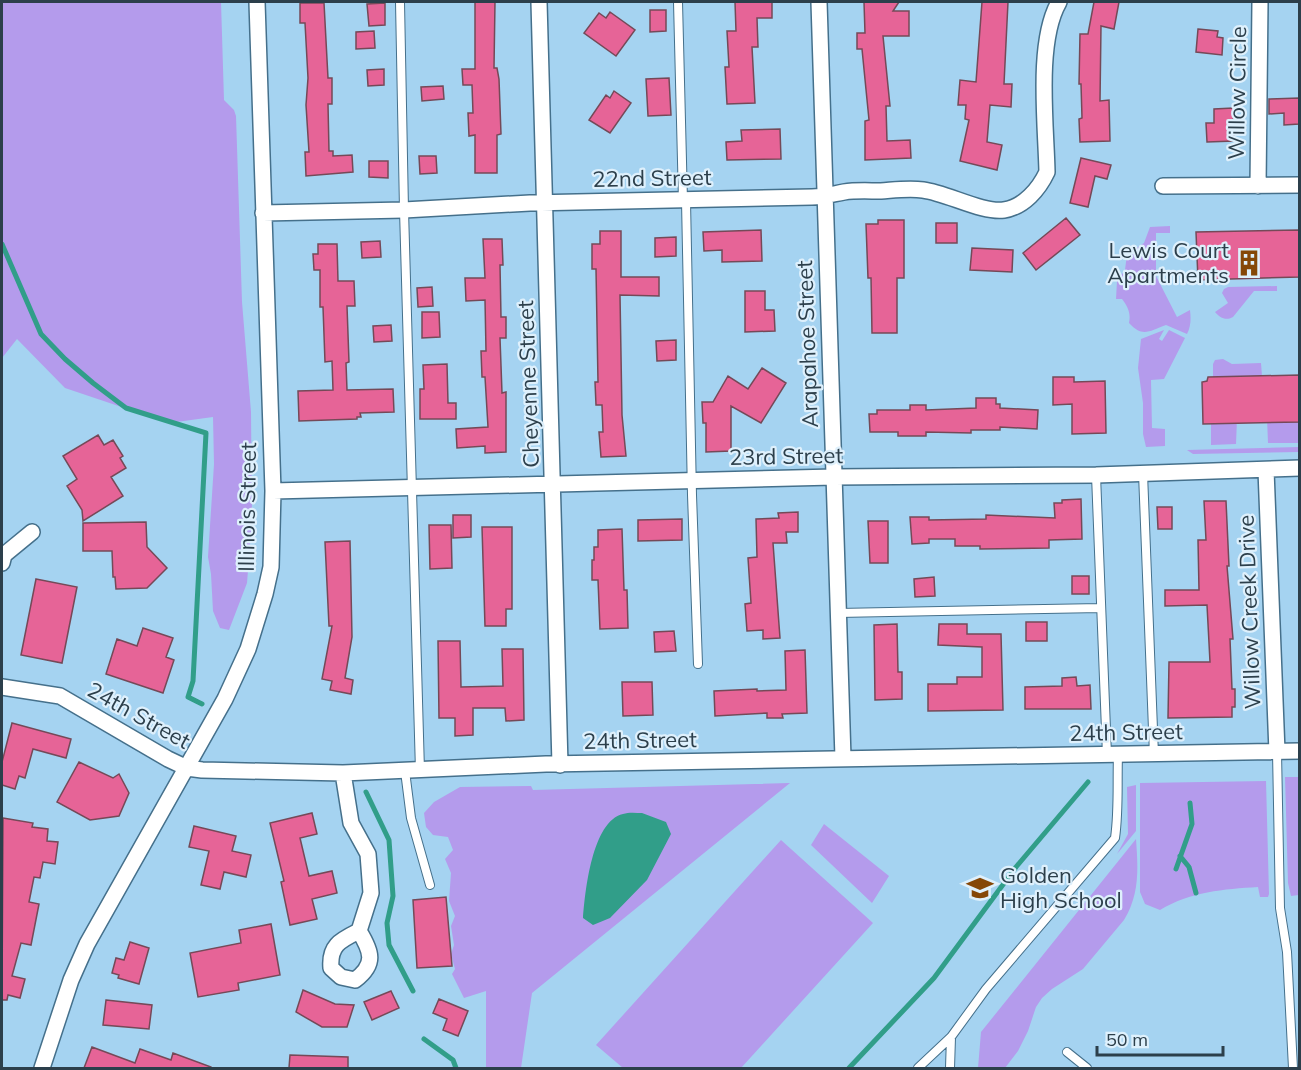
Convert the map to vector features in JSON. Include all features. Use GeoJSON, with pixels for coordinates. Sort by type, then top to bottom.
{"type":"FeatureCollection","features":[{"type":"Feature","properties":{"kind":"street","name":"Illinois Street"},"geometry":{"type":"LineString","coordinates":[[42,1068],[71,980],[87,944],[225,699],[248,649],[271,567],[273,491],[257,2]]}},
{"type":"Feature","properties":{"kind":"street","name":"Cheyenne Street"},"geometry":{"type":"LineString","coordinates":[[539,2],[560,765]]}},
{"type":"Feature","properties":{"kind":"street","name":"Arapahoe Street"},"geometry":{"type":"LineString","coordinates":[[819,2],[843,758]]}},
{"type":"Feature","properties":{"kind":"street","name":"22nd Street"},"geometry":{"type":"LineString","coordinates":[[263,213],[404,210],[545,203],[685,201],[920,190],[943,194],[990,210],[1004,210],[1017,206],[1033,194],[1047,172],[1045,50],[1051,15],[1059,2]]}},
{"type":"Feature","properties":{"kind":"street","name":"Willow Circle"},"geometry":{"type":"LineString","coordinates":[[1258,186],[1260,2]]}},
{"type":"Feature","properties":{"kind":"street"},"geometry":{"type":"LineString","coordinates":[[1163,186],[1299,185]]}},
{"type":"Feature","properties":{"kind":"street","name":"23rd Street"},"geometry":{"type":"LineString","coordinates":[[273,491],[834,477],[1096,475],[1299,468]]}},
{"type":"Feature","properties":{"kind":"street","name":"Willow Creek Drive"},"geometry":{"type":"LineString","coordinates":[[1266,470],[1277,752]]}},
{"type":"Feature","properties":{"kind":"street"},"geometry":{"type":"LineString","coordinates":[[2,562],[4,555],[32,532]]}},
{"type":"Feature","properties":{"kind":"street","name":"24th Street"},"geometry":{"type":"LineString","coordinates":[[2,687],[60,696],[187,768],[202,770],[343,774],[560,765],[843,758],[1299,752]]}},
{"type":"Feature","properties":{"kind":"street"},"geometry":{"type":"LineString","coordinates":[[343,774],[351,823],[368,854],[370,893],[359,931]]}},
{"type":"Feature","properties":{"kind":"lane"},"geometry":{"type":"LineString","coordinates":[[400,2],[420,771]]}},
{"type":"Feature","properties":{"kind":"lane"},"geometry":{"type":"LineString","coordinates":[[678,2],[698,664]]}},
{"type":"Feature","properties":{"kind":"lane"},"geometry":{"type":"LineString","coordinates":[[1143,473],[1154,755]]}},
{"type":"Feature","properties":{"kind":"lane"},"geometry":{"type":"LineString","coordinates":[[918,1068],[951,1037],[986,989],[1115,838],[1118,817],[1117,784],[1101,608],[1096,475]]}},
{"type":"Feature","properties":{"kind":"lane"},"geometry":{"type":"LineString","coordinates":[[838,613],[1101,608]]}},
{"type":"Feature","properties":{"kind":"lane"},"geometry":{"type":"LineString","coordinates":[[1277,752],[1280,908],[1287,952],[1293,1068]]}},
{"type":"Feature","properties":{"kind":"lane"},"geometry":{"type":"LineString","coordinates":[[405,771],[411,818],[430,885]]}},
{"type":"Feature","properties":{"kind":"lane"},"geometry":{"type":"LineString","coordinates":[[950,1068],[951,1037]]}},
{"type":"Feature","properties":{"kind":"lane"},"geometry":{"type":"LineString","coordinates":[[1067,1052],[1087,1068]]}},
{"type":"Feature","properties":{"kind":"shaded area"},"geometry":{"type":"Polygon","coordinates":[[[2,2],[221,2],[224,100],[234,110],[236,116],[242,302],[251,412],[252,519],[247,583],[229,630],[220,628],[213,611],[208,557],[214,464],[213,417],[169,423],[65,388],[17,339],[2,358],[2,2]]]}},
{"type":"Feature","properties":{"kind":"shaded area"},"geometry":{"type":"Polygon","coordinates":[[[1170,226],[1170,233],[1156,233],[1156,276],[1177,317],[1190,310],[1189,328],[1187,334],[1166,325],[1142,332],[1129,323],[1129,313],[1122,299],[1116,299],[1117,281],[1125,270],[1127,254],[1144,243],[1150,227],[1170,226]]]}},
{"type":"Feature","properties":{"kind":"shaded area"},"geometry":{"type":"Polygon","coordinates":[[[1277,286],[1277,291],[1254,291],[1233,317],[1223,318],[1215,312],[1228,303],[1222,293],[1228,287],[1277,286]]]}},
{"type":"Feature","properties":{"kind":"shaded area"},"geometry":{"type":"Polygon","coordinates":[[[1164,330],[1159,339],[1162,341],[1169,330],[1185,338],[1164,379],[1151,380],[1152,428],[1165,429],[1165,446],[1146,447],[1138,368],[1141,339],[1164,330]]]}},
{"type":"Feature","properties":{"kind":"shaded area"},"geometry":{"type":"Polygon","coordinates":[[[1223,359],[1232,364],[1261,363],[1262,376],[1213,377],[1215,360],[1223,359]]]}},
{"type":"Feature","properties":{"kind":"shaded area"},"geometry":{"type":"Polygon","coordinates":[[[1230,418],[1237,419],[1236,444],[1211,445],[1211,424],[1230,424],[1230,418]]]}},
{"type":"Feature","properties":{"kind":"shaded area"},"geometry":{"type":"Polygon","coordinates":[[[1267,418],[1270,423],[1299,422],[1299,443],[1268,443],[1267,418]]]}},
{"type":"Feature","properties":{"kind":"shaded area"},"geometry":{"type":"Polygon","coordinates":[[[1299,447],[1299,452],[1193,454],[1187,450],[1299,447]]]}},
{"type":"Feature","properties":{"kind":"shaded area"},"geometry":{"type":"Polygon","coordinates":[[[1285,777],[1299,777],[1300,893],[1291,896],[1288,883],[1285,777]]]}},
{"type":"Feature","properties":{"kind":"shaded area"},"geometry":{"type":"Polygon","coordinates":[[[1266,781],[1268,897],[1260,897],[1258,887],[1220,890],[1195,895],[1160,910],[1145,904],[1140,892],[1140,783],[1266,781]]]}},
{"type":"Feature","properties":{"kind":"shaded area"},"geometry":{"type":"Polygon","coordinates":[[[790,783],[532,993],[521,1068],[486,1068],[486,991],[464,998],[452,974],[455,969],[451,954],[454,945],[451,926],[455,916],[449,901],[451,873],[445,859],[453,850],[448,837],[433,835],[426,827],[424,813],[434,802],[460,787],[531,786],[533,790],[790,783]]]}},
{"type":"Feature","properties":{"kind":"shaded area"},"geometry":{"type":"Polygon","coordinates":[[[1136,785],[1136,831],[1117,854],[1128,834],[1127,787],[1136,785]]]}},
{"type":"Feature","properties":{"kind":"shaded area"},"geometry":{"type":"Polygon","coordinates":[[[625,813],[642,813],[666,822],[671,834],[647,880],[610,918],[593,925],[583,918],[588,876],[597,843],[612,819],[625,813]]]}},
{"type":"Feature","properties":{"kind":"shaded area"},"geometry":{"type":"Polygon","coordinates":[[[824,824],[889,876],[872,903],[811,845],[824,824]]]}},
{"type":"Feature","properties":{"kind":"shaded area"},"geometry":{"type":"Polygon","coordinates":[[[1136,839],[1135,891],[1124,920],[1083,969],[1042,998],[1018,1051],[1005,1068],[978,1068],[981,1032],[1136,839]]]}},
{"type":"Feature","properties":{"kind":"shaded area"},"geometry":{"type":"Polygon","coordinates":[[[781,840],[873,923],[741,1068],[623,1068],[596,1045],[781,840]]]}},
{"type":"Feature","properties":{"kind":"building"},"geometry":{"type":"Polygon","coordinates":[[[475,2],[495,2],[494,68],[497,68],[499,79],[501,134],[497,135],[497,173],[475,173],[475,135],[469,136],[468,113],[473,113],[472,85],[463,85],[462,69],[475,69],[475,2]]]}},
{"type":"Feature","properties":{"kind":"building"},"geometry":{"type":"Polygon","coordinates":[[[735,2],[772,2],[772,18],[757,18],[758,47],[752,47],[755,103],[727,104],[725,67],[729,67],[727,31],[736,31],[735,2]]]}},
{"type":"Feature","properties":{"kind":"building"},"geometry":{"type":"Polygon","coordinates":[[[864,2],[899,2],[893,11],[909,11],[909,36],[883,36],[890,106],[886,106],[887,141],[910,140],[911,158],[865,160],[865,121],[869,120],[862,49],[857,49],[857,33],[865,33],[864,2]]]}},
{"type":"Feature","properties":{"kind":"building"},"geometry":{"type":"Polygon","coordinates":[[[982,2],[1008,2],[1004,84],[1012,84],[1011,107],[990,105],[987,142],[1002,145],[997,170],[960,161],[969,120],[965,119],[966,105],[958,105],[960,80],[976,82],[982,2]]]}},
{"type":"Feature","properties":{"kind":"building"},"geometry":{"type":"Polygon","coordinates":[[[1094,2],[1119,2],[1114,29],[1101,26],[1100,101],[1109,100],[1110,141],[1080,142],[1079,119],[1082,118],[1081,84],[1079,84],[1080,34],[1088,34],[1094,2]]]}},
{"type":"Feature","properties":{"kind":"building"},"geometry":{"type":"Polygon","coordinates":[[[300,3],[324,3],[328,78],[332,78],[332,104],[328,104],[329,151],[333,151],[333,156],[352,155],[353,172],[306,176],[305,152],[309,152],[306,105],[308,78],[305,23],[300,23],[300,3]]]}},
{"type":"Feature","properties":{"kind":"building"},"geometry":{"type":"Polygon","coordinates":[[[385,3],[385,25],[369,26],[367,4],[385,3]]]}},
{"type":"Feature","properties":{"kind":"building"},"geometry":{"type":"Polygon","coordinates":[[[650,10],[666,10],[666,31],[650,32],[650,10]]]}},
{"type":"Feature","properties":{"kind":"building"},"geometry":{"type":"Polygon","coordinates":[[[610,12],[635,30],[616,56],[584,33],[599,13],[606,18],[610,12]]]}},
{"type":"Feature","properties":{"kind":"building"},"geometry":{"type":"Polygon","coordinates":[[[1198,29],[1218,31],[1217,37],[1223,38],[1222,55],[1196,52],[1198,29]]]}},
{"type":"Feature","properties":{"kind":"building"},"geometry":{"type":"Polygon","coordinates":[[[374,31],[375,48],[356,49],[356,32],[374,31]]]}},
{"type":"Feature","properties":{"kind":"building"},"geometry":{"type":"Polygon","coordinates":[[[384,69],[384,85],[368,86],[367,70],[384,69]]]}},
{"type":"Feature","properties":{"kind":"building"},"geometry":{"type":"Polygon","coordinates":[[[669,78],[671,115],[648,116],[646,79],[669,78]]]}},
{"type":"Feature","properties":{"kind":"building"},"geometry":{"type":"Polygon","coordinates":[[[443,86],[444,99],[422,101],[421,87],[443,86]]]}},
{"type":"Feature","properties":{"kind":"building"},"geometry":{"type":"Polygon","coordinates":[[[614,91],[631,103],[610,133],[589,120],[606,95],[610,98],[614,91]]]}},
{"type":"Feature","properties":{"kind":"building"},"geometry":{"type":"Polygon","coordinates":[[[1299,98],[1299,124],[1284,125],[1284,113],[1269,114],[1269,99],[1299,98]]]}},
{"type":"Feature","properties":{"kind":"building"},"geometry":{"type":"Polygon","coordinates":[[[1233,108],[1234,141],[1207,142],[1206,123],[1214,123],[1214,109],[1233,108]]]}},
{"type":"Feature","properties":{"kind":"building"},"geometry":{"type":"Polygon","coordinates":[[[780,129],[781,159],[727,160],[726,142],[742,141],[741,130],[780,129]]]}},
{"type":"Feature","properties":{"kind":"building"},"geometry":{"type":"Polygon","coordinates":[[[419,156],[436,156],[437,173],[420,174],[419,156]]]}},
{"type":"Feature","properties":{"kind":"building"},"geometry":{"type":"Polygon","coordinates":[[[1081,158],[1111,165],[1107,179],[1095,176],[1088,207],[1070,203],[1081,158]]]}},
{"type":"Feature","properties":{"kind":"building"},"geometry":{"type":"Polygon","coordinates":[[[369,161],[388,161],[388,178],[369,177],[369,161]]]}},
{"type":"Feature","properties":{"kind":"building"},"geometry":{"type":"Polygon","coordinates":[[[1066,218],[1080,235],[1036,270],[1023,253],[1066,218]]]}},
{"type":"Feature","properties":{"kind":"building"},"geometry":{"type":"Polygon","coordinates":[[[878,220],[904,220],[904,278],[897,278],[897,333],[872,333],[871,278],[868,278],[866,224],[878,224],[878,220]]]}},
{"type":"Feature","properties":{"kind":"building"},"geometry":{"type":"Polygon","coordinates":[[[936,223],[957,223],[957,243],[936,243],[936,223]]]}},
{"type":"Feature","properties":{"kind":"building"},"geometry":{"type":"Polygon","coordinates":[[[761,230],[762,261],[722,262],[722,250],[704,251],[703,232],[761,230]]]}},
{"type":"Feature","properties":{"kind":"building","name":"Lewis Court Apartments"},"geometry":{"type":"Polygon","coordinates":[[[1299,230],[1299,277],[1198,280],[1196,232],[1299,230]]]}},
{"type":"Feature","properties":{"kind":"building"},"geometry":{"type":"Polygon","coordinates":[[[600,231],[621,231],[621,277],[659,277],[659,296],[620,295],[622,415],[626,456],[601,457],[599,432],[603,432],[602,405],[596,405],[595,382],[598,382],[596,269],[592,269],[592,244],[600,244],[600,231]]]}},
{"type":"Feature","properties":{"kind":"building"},"geometry":{"type":"Polygon","coordinates":[[[676,237],[676,256],[655,257],[655,238],[676,237]]]}},
{"type":"Feature","properties":{"kind":"building"},"geometry":{"type":"Polygon","coordinates":[[[483,239],[502,239],[501,317],[506,317],[506,338],[500,338],[502,393],[506,392],[506,452],[485,453],[485,446],[457,448],[456,429],[488,427],[481,351],[486,351],[485,300],[466,301],[465,278],[485,278],[483,239]]]}},
{"type":"Feature","properties":{"kind":"building"},"geometry":{"type":"Polygon","coordinates":[[[380,241],[381,257],[362,258],[361,242],[380,241]]]}},
{"type":"Feature","properties":{"kind":"building"},"geometry":{"type":"Polygon","coordinates":[[[318,244],[337,244],[338,281],[354,281],[355,306],[347,306],[349,362],[346,363],[347,390],[393,389],[394,412],[360,413],[361,417],[357,419],[299,421],[298,391],[333,390],[332,361],[325,362],[323,307],[320,307],[320,270],[314,270],[313,254],[318,254],[318,244]]]}},
{"type":"Feature","properties":{"kind":"building"},"geometry":{"type":"Polygon","coordinates":[[[972,248],[1013,250],[1012,272],[970,270],[972,248]]]}},
{"type":"Feature","properties":{"kind":"building"},"geometry":{"type":"Polygon","coordinates":[[[432,287],[433,306],[418,307],[417,288],[432,287]]]}},
{"type":"Feature","properties":{"kind":"building"},"geometry":{"type":"Polygon","coordinates":[[[745,291],[765,291],[765,310],[774,310],[775,331],[745,332],[745,291]]]}},
{"type":"Feature","properties":{"kind":"building"},"geometry":{"type":"Polygon","coordinates":[[[422,312],[439,312],[440,337],[422,338],[422,312]]]}},
{"type":"Feature","properties":{"kind":"building"},"geometry":{"type":"Polygon","coordinates":[[[391,325],[392,341],[374,342],[373,326],[391,325]]]}},
{"type":"Feature","properties":{"kind":"building"},"geometry":{"type":"Polygon","coordinates":[[[676,340],[676,360],[657,361],[656,341],[676,340]]]}},
{"type":"Feature","properties":{"kind":"building"},"geometry":{"type":"Polygon","coordinates":[[[447,364],[448,403],[456,403],[456,419],[420,419],[420,389],[424,389],[423,365],[447,364]]]}},
{"type":"Feature","properties":{"kind":"building"},"geometry":{"type":"Polygon","coordinates":[[[762,368],[786,383],[761,423],[731,406],[731,451],[706,452],[706,423],[703,423],[702,402],[713,402],[728,376],[748,389],[762,368]]]}},
{"type":"Feature","properties":{"kind":"building"},"geometry":{"type":"Polygon","coordinates":[[[1299,375],[1299,422],[1203,424],[1202,382],[1207,381],[1208,377],[1299,375]]]}},
{"type":"Feature","properties":{"kind":"building"},"geometry":{"type":"Polygon","coordinates":[[[1053,377],[1074,377],[1074,382],[1105,381],[1106,433],[1072,434],[1072,404],[1053,405],[1053,377]]]}},
{"type":"Feature","properties":{"kind":"building"},"geometry":{"type":"Polygon","coordinates":[[[976,398],[996,398],[996,404],[1000,404],[1000,408],[1038,410],[1037,429],[1000,427],[1000,430],[971,430],[971,433],[926,432],[926,436],[898,436],[898,432],[870,432],[869,414],[877,414],[877,410],[910,410],[910,405],[926,405],[926,410],[976,408],[976,398]]]}},
{"type":"Feature","properties":{"kind":"building"},"geometry":{"type":"Polygon","coordinates":[[[98,435],[104,445],[113,440],[123,456],[120,458],[126,468],[111,477],[123,496],[83,521],[82,510],[67,486],[77,479],[63,456],[98,435]]]}},
{"type":"Feature","properties":{"kind":"building"},"geometry":{"type":"Polygon","coordinates":[[[1081,499],[1082,539],[1049,540],[1049,548],[980,549],[980,546],[955,546],[955,539],[929,539],[929,543],[912,544],[910,517],[929,517],[929,520],[986,519],[986,515],[1055,518],[1054,503],[1081,499]]]}},
{"type":"Feature","properties":{"kind":"building"},"geometry":{"type":"Polygon","coordinates":[[[1204,501],[1226,501],[1229,566],[1227,566],[1233,639],[1230,639],[1232,689],[1235,689],[1235,707],[1232,707],[1232,717],[1168,718],[1169,662],[1210,662],[1207,605],[1165,606],[1165,590],[1199,590],[1198,540],[1206,540],[1204,501]]]}},
{"type":"Feature","properties":{"kind":"building"},"geometry":{"type":"Polygon","coordinates":[[[1157,507],[1172,507],[1172,529],[1158,529],[1157,507]]]}},
{"type":"Feature","properties":{"kind":"building"},"geometry":{"type":"Polygon","coordinates":[[[798,512],[798,532],[786,532],[787,543],[773,543],[780,638],[763,639],[763,630],[747,631],[745,604],[751,603],[748,558],[757,557],[756,519],[779,518],[778,513],[798,512]]]}},
{"type":"Feature","properties":{"kind":"building"},"geometry":{"type":"Polygon","coordinates":[[[453,515],[471,515],[471,537],[453,538],[453,515]]]}},
{"type":"Feature","properties":{"kind":"building"},"geometry":{"type":"Polygon","coordinates":[[[682,519],[682,540],[638,541],[638,520],[682,519]]]}},
{"type":"Feature","properties":{"kind":"building"},"geometry":{"type":"Polygon","coordinates":[[[868,521],[888,521],[888,563],[870,563],[868,521]]]}},
{"type":"Feature","properties":{"kind":"building"},"geometry":{"type":"Polygon","coordinates":[[[146,522],[147,547],[167,568],[147,588],[116,589],[112,551],[83,551],[83,523],[146,522]]]}},
{"type":"Feature","properties":{"kind":"building"},"geometry":{"type":"Polygon","coordinates":[[[429,525],[451,525],[452,568],[430,569],[429,525]]]}},
{"type":"Feature","properties":{"kind":"building"},"geometry":{"type":"Polygon","coordinates":[[[482,527],[512,527],[512,609],[506,609],[506,626],[485,626],[482,527]]]}},
{"type":"Feature","properties":{"kind":"building"},"geometry":{"type":"Polygon","coordinates":[[[622,529],[628,628],[600,629],[598,580],[592,580],[594,547],[598,547],[598,530],[622,529]]]}},
{"type":"Feature","properties":{"kind":"building"},"geometry":{"type":"Polygon","coordinates":[[[350,541],[352,637],[345,678],[353,680],[351,694],[330,690],[332,681],[322,679],[332,626],[329,626],[325,542],[350,541]]]}},
{"type":"Feature","properties":{"kind":"building"},"geometry":{"type":"Polygon","coordinates":[[[1072,576],[1089,576],[1089,594],[1072,594],[1072,576]]]}},
{"type":"Feature","properties":{"kind":"building"},"geometry":{"type":"Polygon","coordinates":[[[934,577],[935,596],[915,597],[914,579],[934,577]]]}},
{"type":"Feature","properties":{"kind":"building"},"geometry":{"type":"Polygon","coordinates":[[[36,579],[77,587],[62,663],[21,655],[36,579]]]}},
{"type":"Feature","properties":{"kind":"building"},"geometry":{"type":"Polygon","coordinates":[[[1026,622],[1047,622],[1047,641],[1026,641],[1026,622]]]}},
{"type":"Feature","properties":{"kind":"building"},"geometry":{"type":"Polygon","coordinates":[[[897,624],[898,672],[902,672],[902,699],[875,700],[874,625],[897,624]]]}},
{"type":"Feature","properties":{"kind":"building"},"geometry":{"type":"Polygon","coordinates":[[[939,624],[967,624],[967,634],[1001,634],[1003,710],[928,711],[928,684],[957,684],[957,677],[982,677],[982,647],[938,645],[939,624]]]}},
{"type":"Feature","properties":{"kind":"building"},"geometry":{"type":"Polygon","coordinates":[[[143,628],[173,638],[166,657],[174,660],[163,693],[106,674],[117,639],[137,646],[143,628]]]}},
{"type":"Feature","properties":{"kind":"building"},"geometry":{"type":"Polygon","coordinates":[[[674,631],[676,651],[655,652],[654,632],[674,631]]]}},
{"type":"Feature","properties":{"kind":"building"},"geometry":{"type":"Polygon","coordinates":[[[438,641],[460,641],[461,687],[503,686],[502,649],[523,649],[524,720],[506,721],[505,708],[473,708],[473,735],[455,736],[455,718],[439,718],[438,641]]]}},
{"type":"Feature","properties":{"kind":"building"},"geometry":{"type":"Polygon","coordinates":[[[805,650],[807,713],[782,714],[783,718],[767,718],[767,713],[715,716],[714,691],[786,690],[785,651],[805,650]]]}},
{"type":"Feature","properties":{"kind":"building"},"geometry":{"type":"Polygon","coordinates":[[[1076,677],[1077,686],[1090,685],[1091,709],[1025,709],[1025,687],[1062,686],[1062,678],[1076,677]]]}},
{"type":"Feature","properties":{"kind":"building"},"geometry":{"type":"Polygon","coordinates":[[[622,682],[652,682],[653,715],[623,716],[622,682]]]}},
{"type":"Feature","properties":{"kind":"building"},"geometry":{"type":"Polygon","coordinates":[[[12,723],[71,739],[66,758],[33,749],[25,778],[19,776],[15,789],[2,785],[2,762],[12,723]]]}},
{"type":"Feature","properties":{"kind":"building"},"geometry":{"type":"Polygon","coordinates":[[[79,762],[113,778],[119,774],[129,793],[119,816],[90,820],[57,802],[79,762]]]}},
{"type":"Feature","properties":{"kind":"building"},"geometry":{"type":"Polygon","coordinates":[[[312,813],[317,834],[300,838],[309,876],[332,871],[337,893],[312,899],[317,919],[290,925],[281,882],[284,881],[270,823],[312,813]]]}},
{"type":"Feature","properties":{"kind":"building"},"geometry":{"type":"Polygon","coordinates":[[[3,818],[33,823],[32,827],[48,829],[47,841],[58,842],[55,864],[43,862],[40,878],[34,877],[29,902],[39,904],[31,945],[21,943],[12,976],[25,979],[20,998],[8,995],[7,1000],[2,1000],[3,818]]]}},
{"type":"Feature","properties":{"kind":"building"},"geometry":{"type":"Polygon","coordinates":[[[194,826],[236,836],[232,851],[251,855],[246,877],[224,872],[220,889],[201,885],[209,851],[189,847],[194,826]]]}},
{"type":"Feature","properties":{"kind":"building"},"geometry":{"type":"Polygon","coordinates":[[[446,897],[452,966],[417,968],[413,900],[446,897]]]}},
{"type":"Feature","properties":{"kind":"building"},"geometry":{"type":"Polygon","coordinates":[[[271,924],[280,975],[238,983],[239,990],[198,997],[190,953],[241,943],[239,930],[271,924]]]}},
{"type":"Feature","properties":{"kind":"building"},"geometry":{"type":"Polygon","coordinates":[[[130,942],[149,948],[139,984],[118,978],[119,975],[112,973],[116,958],[124,960],[130,942]]]}},
{"type":"Feature","properties":{"kind":"building"},"geometry":{"type":"Polygon","coordinates":[[[303,990],[335,1004],[354,1005],[347,1027],[322,1027],[296,1012],[303,990]]]}},
{"type":"Feature","properties":{"kind":"building"},"geometry":{"type":"Polygon","coordinates":[[[391,991],[399,1008],[372,1020],[364,1002],[391,991]]]}},
{"type":"Feature","properties":{"kind":"building"},"geometry":{"type":"Polygon","coordinates":[[[439,999],[468,1011],[458,1036],[443,1030],[447,1019],[433,1013],[439,999]]]}},
{"type":"Feature","properties":{"kind":"building"},"geometry":{"type":"Polygon","coordinates":[[[106,1000],[152,1005],[149,1029],[103,1025],[106,1000]]]}},
{"type":"Feature","properties":{"kind":"building"},"geometry":{"type":"Polygon","coordinates":[[[92,1047],[135,1063],[140,1049],[171,1060],[173,1053],[211,1068],[84,1068],[92,1047]]]}},
{"type":"Feature","properties":{"kind":"building"},"geometry":{"type":"Polygon","coordinates":[[[290,1055],[348,1057],[348,1068],[289,1068],[290,1055]]]}},
{"type":"Feature","properties":{"kind":"waterway"},"geometry":{"type":"LineString","coordinates":[[2,244],[41,334],[65,359],[126,408],[206,433],[193,681],[188,697],[202,704]]}},
{"type":"Feature","properties":{"kind":"waterway"},"geometry":{"type":"LineString","coordinates":[[849,1068],[934,978],[1016,867],[1088,782]]}},
{"type":"Feature","properties":{"kind":"waterway"},"geometry":{"type":"LineString","coordinates":[[366,792],[389,840],[393,896],[387,923],[389,945],[413,991]]}},
{"type":"Feature","properties":{"kind":"waterway"},"geometry":{"type":"LineString","coordinates":[[1176,869],[1192,824],[1190,803]]}},
{"type":"Feature","properties":{"kind":"waterway"},"geometry":{"type":"LineString","coordinates":[[1180,856],[1189,867],[1196,893]]}},
{"type":"Feature","properties":{"kind":"waterway"},"geometry":{"type":"LineString","coordinates":[[424,1039],[453,1060],[456,1068]]}},
{"type":"Feature","properties":{"kind":"place","name":"Lewis Court Apartments"},"geometry":{"type":"Point","coordinates":[1249,263]}},
{"type":"Feature","properties":{"kind":"place","name":"Golden High School"},"geometry":{"type":"Point","coordinates":[980,888]}}]}
